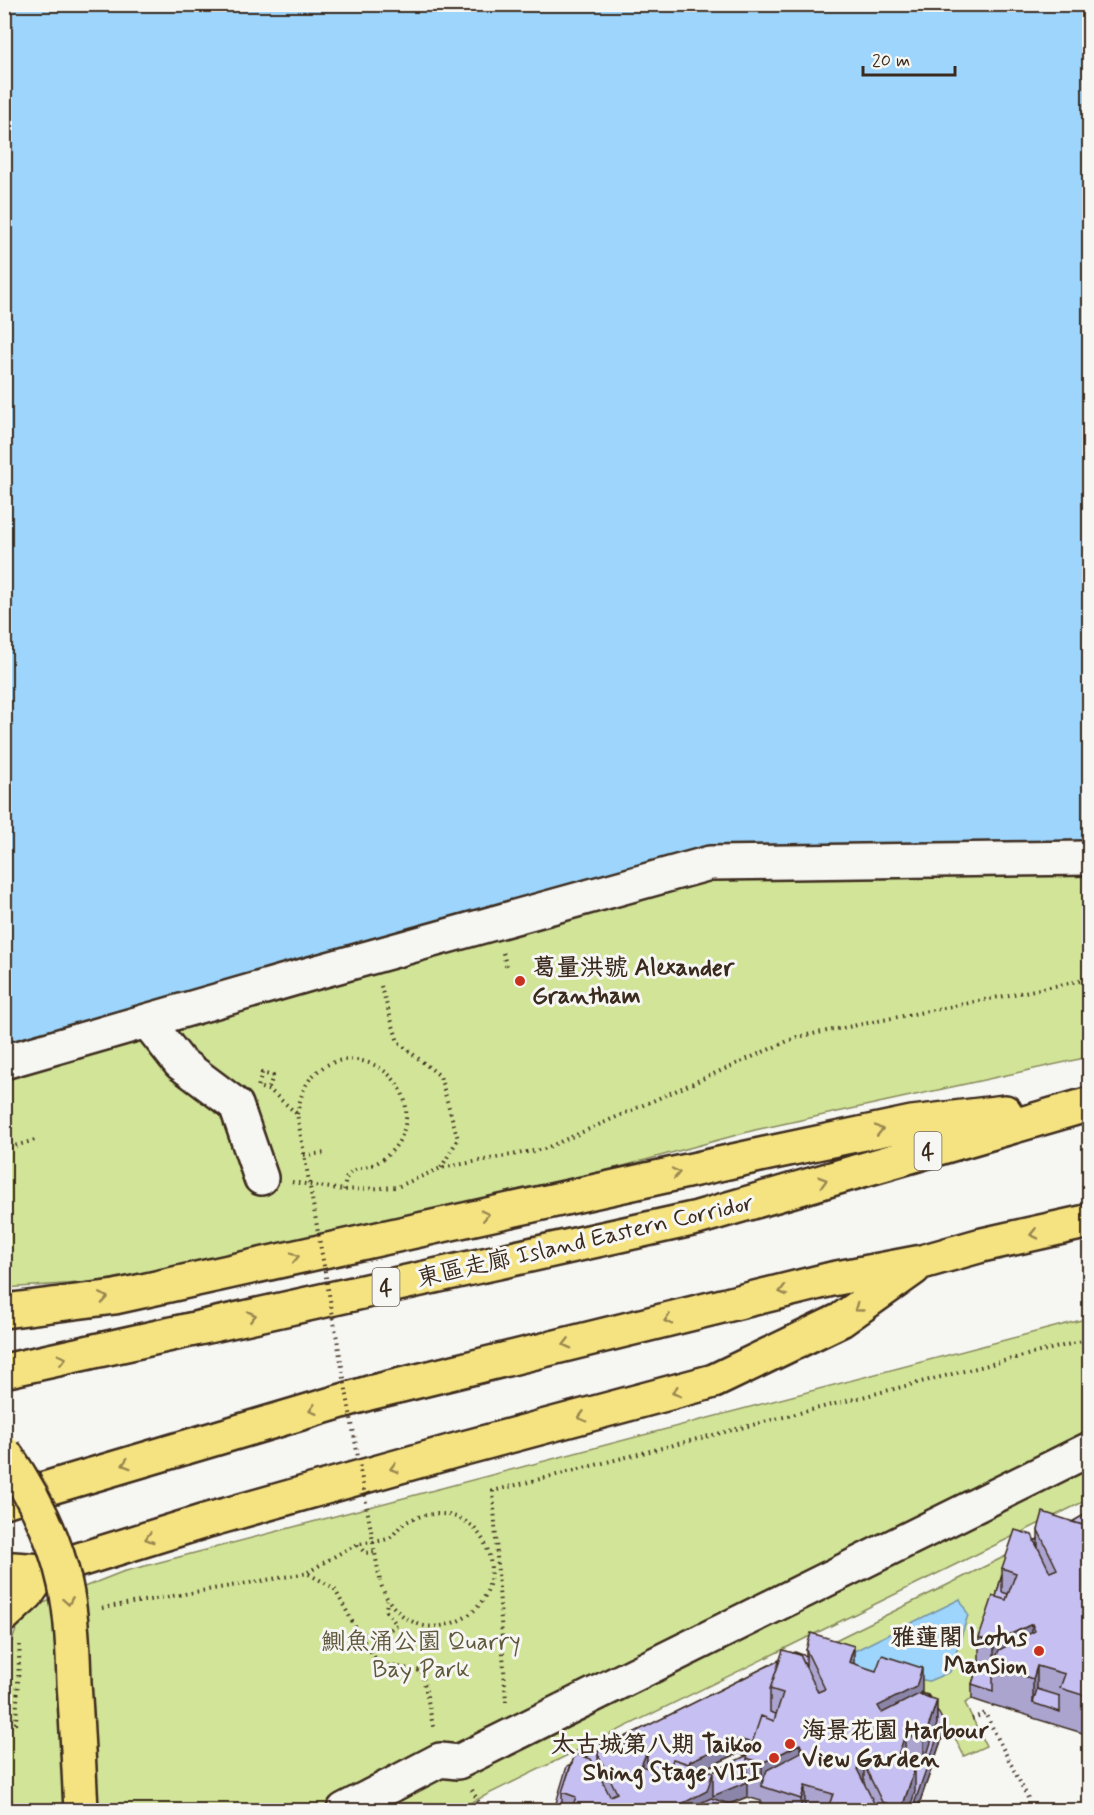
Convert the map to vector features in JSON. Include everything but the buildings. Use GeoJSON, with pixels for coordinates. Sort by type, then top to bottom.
{"type":"FeatureCollection","features":[{"type":"Feature","properties":{"kind":"highway"},"geometry":{"type":"LineString","coordinates":[[4,1311],[115,1297],[760,1155],[912,1124],[1089,1103]]}},
{"type":"Feature","properties":{"kind":"highway","name":"東區走廊 Island Eastern Corridor"},"geometry":{"type":"LineString","coordinates":[[4,1371],[697,1218],[1089,1103]]}},
{"type":"Feature","properties":{"kind":"highway"},"geometry":{"type":"LineString","coordinates":[[4,1501],[369,1393],[832,1279],[922,1262],[1088,1221]]}},
{"type":"Feature","properties":{"kind":"highway"},"geometry":{"type":"LineString","coordinates":[[4,1573],[14,1569],[43,1571],[217,1518],[714,1381],[841,1320],[922,1262]]}},
{"type":"Feature","properties":{"kind":"highway"},"geometry":{"type":"LineString","coordinates":[[4,1452],[19,1473],[38,1509],[65,1582],[71,1618],[81,1810]]}},
{"type":"Feature","properties":{"kind":"highway"},"geometry":{"type":"LineString","coordinates":[[13,1624],[27,1594],[43,1571]]}},
{"type":"Feature","properties":{"kind":"street"},"geometry":{"type":"LineString","coordinates":[[4,1062],[710,863],[1089,858]]}},
{"type":"Feature","properties":{"kind":"street"},"geometry":{"type":"LineString","coordinates":[[147,1021],[180,1064],[236,1105],[261,1178]]}},
{"type":"Feature","properties":{"kind":"street"},"geometry":{"type":"LineString","coordinates":[[344,1810],[441,1760],[458,1762],[508,1738],[1089,1449]]}},
{"type":"Feature","properties":{"kind":"path"},"geometry":{"type":"LineString","coordinates":[[372,958],[398,1042],[440,1076],[458,1139],[441,1168]]}},
{"type":"Feature","properties":{"kind":"path"},"geometry":{"type":"LineString","coordinates":[[261,1178],[344,1190],[397,1187],[441,1168],[544,1149],[797,1037],[1089,979]]}},
{"type":"Feature","properties":{"kind":"path"},"geometry":{"type":"LineString","coordinates":[[98,1609],[307,1573],[358,1545],[389,1539],[402,1525],[413,1519],[432,1514],[458,1519],[470,1526],[486,1546],[492,1565],[491,1582],[483,1601],[474,1611],[458,1622],[441,1626],[422,1626],[400,1615],[387,1600],[380,1581],[375,1552],[304,1155],[297,1114],[301,1095],[310,1079],[325,1067],[346,1060],[365,1061],[382,1068],[399,1085],[406,1102],[404,1131],[399,1142],[383,1159],[358,1168],[348,1176],[344,1190]]}},
{"type":"Feature","properties":{"kind":"path"},"geometry":{"type":"LineString","coordinates":[[269,1088],[273,1076],[262,1073],[258,1087],[271,1091],[297,1114]]}},
{"type":"Feature","properties":{"kind":"path"},"geometry":{"type":"LineString","coordinates":[[4,1149],[35,1140]]}},
{"type":"Feature","properties":{"kind":"path"},"geometry":{"type":"LineString","coordinates":[[304,1155],[327,1153]]}},
{"type":"Feature","properties":{"kind":"path"},"geometry":{"type":"LineString","coordinates":[[508,1738],[493,1491],[1089,1339]]}},
{"type":"Feature","properties":{"kind":"path"},"geometry":{"type":"LineString","coordinates":[[358,1545],[365,1553],[375,1552]]}},
{"type":"Feature","properties":{"kind":"path"},"geometry":{"type":"LineString","coordinates":[[307,1573],[334,1588],[379,1664],[422,1671],[441,1760]]}},
{"type":"Feature","properties":{"kind":"path"},"geometry":{"type":"LineString","coordinates":[[358,1632],[376,1639],[397,1624],[386,1611],[387,1600]]}},
{"type":"Feature","properties":{"kind":"path"},"geometry":{"type":"LineString","coordinates":[[4,1729],[16,1723],[13,1624]]}},
{"type":"Feature","properties":{"kind":"path"},"geometry":{"type":"LineString","coordinates":[[972,1719],[986,1713],[1029,1800]]}},
{"type":"Feature","properties":{"kind":"path"},"geometry":{"type":"LineString","coordinates":[[419,1810],[434,1803],[438,1810]]}},
{"type":"Feature","properties":{"kind":"green space"},"geometry":{"type":"Polygon","coordinates":[[[1089,849],[1089,1057],[755,1130],[368,1236],[93,1282],[5,1288],[5,1056],[688,860],[1089,849]]]}},
{"type":"Feature","properties":{"kind":"green space","name":"鰂魚涌公園 Quarry Bay Park"},"geometry":{"type":"Polygon","coordinates":[[[1089,1318],[1089,1499],[456,1810],[15,1810],[5,1780],[4,1662],[23,1611],[122,1572],[1089,1318]]]}},
{"type":"Feature","properties":{"kind":"green space"},"geometry":{"type":"Polygon","coordinates":[[[1010,1554],[972,1699],[965,1703],[986,1746],[964,1756],[952,1732],[943,1735],[928,1710],[793,1661],[1010,1554]]]}},
{"type":"Feature","properties":{"kind":"water"},"geometry":{"type":"Polygon","coordinates":[[[5,5],[1089,5],[1089,842],[688,857],[5,1054],[5,5]]]}},
{"type":"Feature","properties":{"kind":"water"},"geometry":{"type":"Polygon","coordinates":[[[960,1599],[968,1615],[950,1672],[929,1681],[852,1668],[844,1656],[960,1599]]]}},
{"type":"Feature","properties":{"kind":"place","name":"葛量洪號 Alexander Grantham"},"geometry":{"type":"Point","coordinates":[520,981]}},
{"type":"Feature","properties":{"kind":"place","name":"雅蓮閣 Lotus Mansion"},"geometry":{"type":"Point","coordinates":[1039,1651]}},
{"type":"Feature","properties":{"kind":"place","name":"海景花園 Harbour View Garden"},"geometry":{"type":"Point","coordinates":[790,1744]}},
{"type":"Feature","properties":{"kind":"place","name":"太古城第八期 Taikoo Shing Stage VIII"},"geometry":{"type":"Point","coordinates":[774,1758]}}]}
